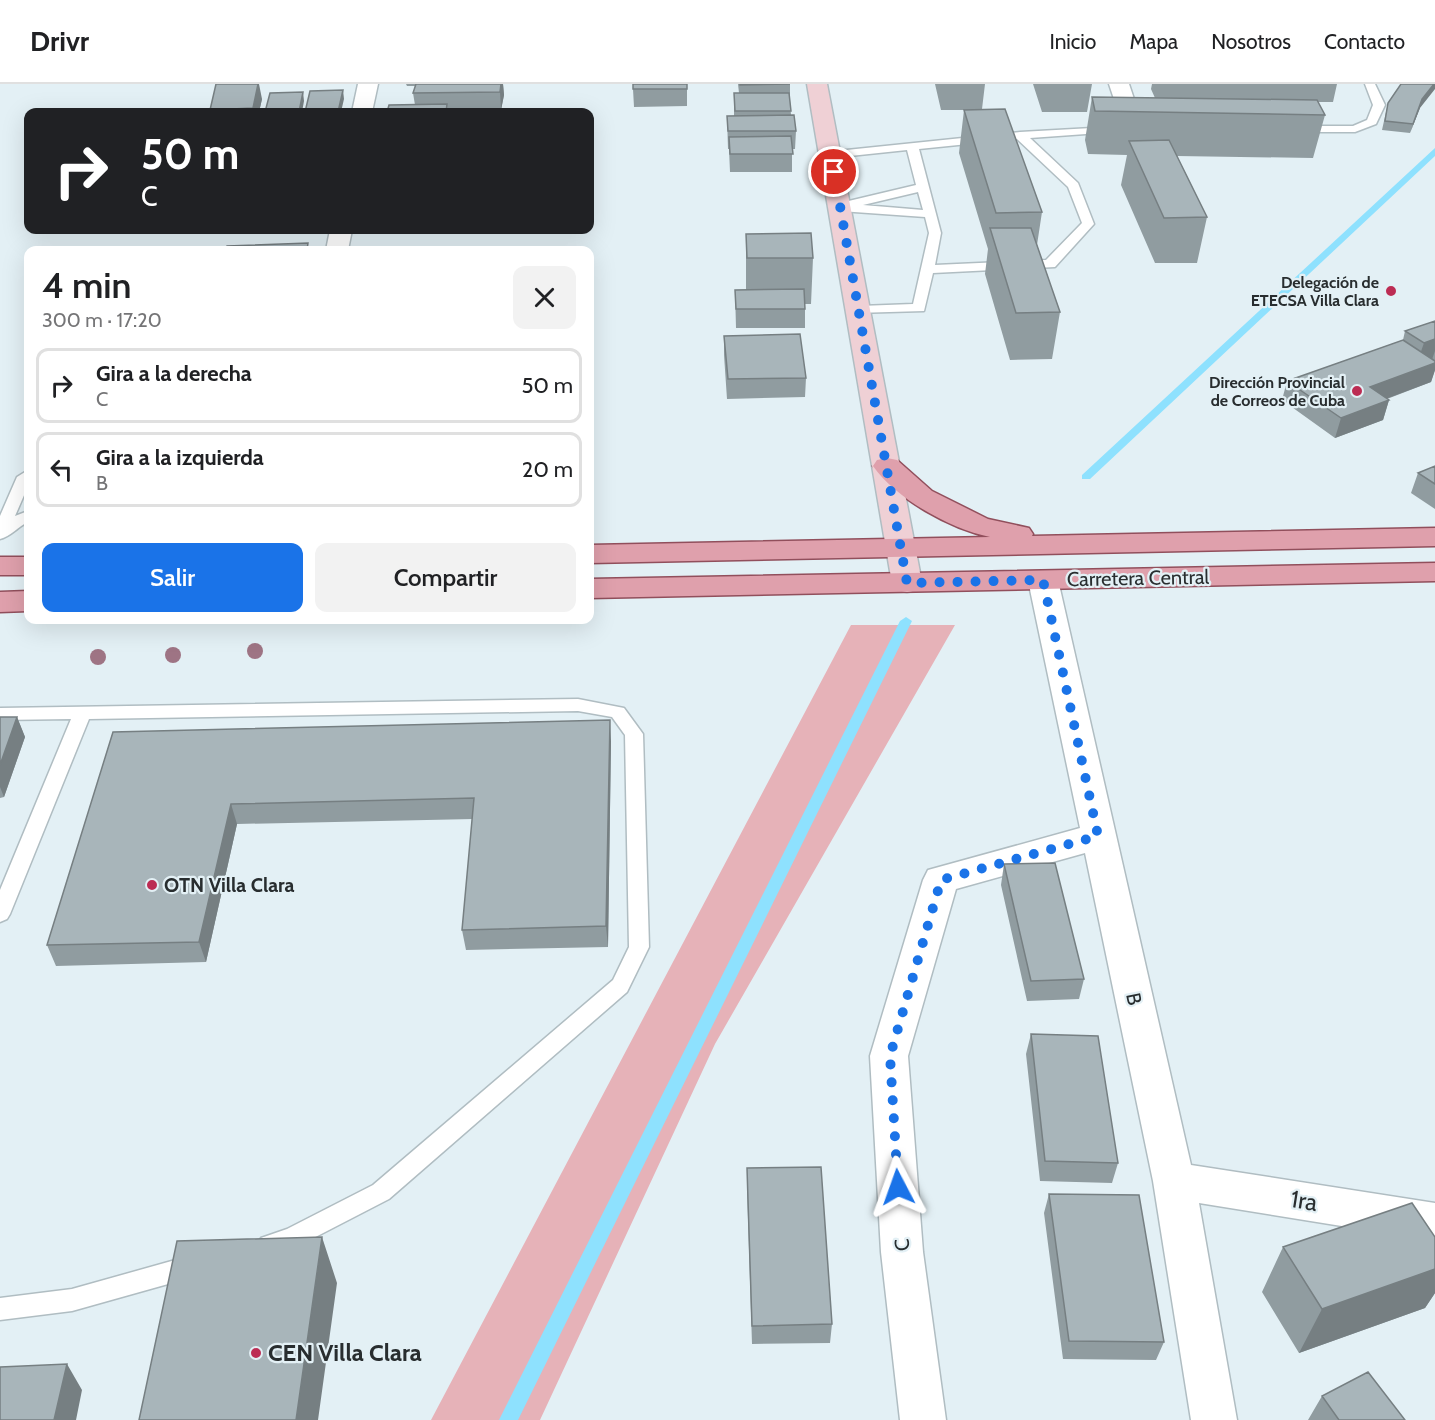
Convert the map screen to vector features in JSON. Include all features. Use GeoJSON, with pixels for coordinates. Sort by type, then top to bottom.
{"type":"FeatureCollection","features":[{"type":"Feature","properties":{"kind":"main road"},"geometry":{"type":"LineString","coordinates":[[887,466],[922,497],[980,526],[1068,544]]}},
{"type":"Feature","properties":{"kind":"main road","name":"Carretera Central"},"geometry":{"type":"LineString","coordinates":[[594,554],[1435,537]]}},
{"type":"Feature","properties":{"kind":"main road"},"geometry":{"type":"LineString","coordinates":[[0,566],[24,566]]}},
{"type":"Feature","properties":{"kind":"main road","name":"Carretera Central"},"geometry":{"type":"LineString","coordinates":[[594,589],[1435,572]]}},
{"type":"Feature","properties":{"kind":"main road"},"geometry":{"type":"LineString","coordinates":[[0,602],[24,601]]}},
{"type":"Feature","properties":{"kind":"street"},"geometry":{"type":"LineString","coordinates":[[363,108],[368,84]]}},
{"type":"Feature","properties":{"kind":"street"},"geometry":{"type":"LineString","coordinates":[[817,84],[860,310],[907,583]]}},
{"type":"Feature","properties":{"kind":"street"},"geometry":{"type":"LineString","coordinates":[[1119,84],[1140,129]]}},
{"type":"Feature","properties":{"kind":"street","name":"B"},"geometry":{"type":"LineString","coordinates":[[1043,580],[1174,1181],[1214,1420]]}},
{"type":"Feature","properties":{"kind":"street","name":"C"},"geometry":{"type":"LineString","coordinates":[[922,1420],[902,1252],[890,1056],[941,880],[1098,836]]}},
{"type":"Feature","properties":{"kind":"street","name":"1ra"},"geometry":{"type":"LineString","coordinates":[[1174,1181],[1435,1222]]}},
{"type":"Feature","properties":{"kind":"lane"},"geometry":{"type":"LineString","coordinates":[[1286,129],[1356,129],[1372,122],[1379,105],[1370,84]]}},
{"type":"Feature","properties":{"kind":"lane"},"geometry":{"type":"LineString","coordinates":[[831,154],[1020,135],[1140,129]]}},
{"type":"Feature","properties":{"kind":"lane"},"geometry":{"type":"LineString","coordinates":[[929,269],[1050,264],[1089,224],[1074,186],[1020,135]]}},
{"type":"Feature","properties":{"kind":"lane"},"geometry":{"type":"LineString","coordinates":[[860,310],[920,308],[935,233],[912,145]]}},
{"type":"Feature","properties":{"kind":"lane"},"geometry":{"type":"LineString","coordinates":[[840,207],[923,188]]}},
{"type":"Feature","properties":{"kind":"lane"},"geometry":{"type":"LineString","coordinates":[[840,207],[930,213]]}},
{"type":"Feature","properties":{"kind":"lane"},"geometry":{"type":"LineString","coordinates":[[0,534],[24,479]]}},
{"type":"Feature","properties":{"kind":"lane"},"geometry":{"type":"LineString","coordinates":[[0,534],[13,523],[24,518]]}},
{"type":"Feature","properties":{"kind":"lane"},"geometry":{"type":"LineString","coordinates":[[0,714],[578,705],[618,712],[634,734],[639,947],[620,986],[381,1192],[292,1238],[248,1250]]}},
{"type":"Feature","properties":{"kind":"lane"},"geometry":{"type":"LineString","coordinates":[[0,914],[82,713]]}},
{"type":"Feature","properties":{"kind":"lane"},"geometry":{"type":"LineString","coordinates":[[0,1309],[72,1300],[215,1260]]}},
{"type":"Feature","properties":{"kind":"shaded area"},"geometry":{"type":"Polygon","coordinates":[[[851,625],[955,625],[715,1044],[540,1420],[431,1420],[851,625]]]}},
{"type":"Feature","properties":{"kind":"building"},"geometry":{"type":"Polygon","coordinates":[[[216,84],[258,84],[253,108],[210,108],[216,84]]]}},
{"type":"Feature","properties":{"kind":"building"},"geometry":{"type":"Polygon","coordinates":[[[416,84],[501,84],[500,92],[413,93],[416,84]]]}},
{"type":"Feature","properties":{"kind":"building"},"geometry":{"type":"Polygon","coordinates":[[[633,84],[687,84],[687,89],[633,89],[633,84]]]}},
{"type":"Feature","properties":{"kind":"building"},"geometry":{"type":"Polygon","coordinates":[[[740,84],[790,84],[740,85],[740,84]]]}},
{"type":"Feature","properties":{"kind":"building"},"geometry":{"type":"Polygon","coordinates":[[[1401,84],[1434,84],[1422,99],[1413,124],[1385,121],[1388,103],[1401,84]]]}},
{"type":"Feature","properties":{"kind":"building"},"geometry":{"type":"Polygon","coordinates":[[[343,90],[339,108],[306,108],[310,91],[343,90]]]}},
{"type":"Feature","properties":{"kind":"building"},"geometry":{"type":"Polygon","coordinates":[[[303,92],[300,108],[266,108],[270,93],[303,92]]]}},
{"type":"Feature","properties":{"kind":"building"},"geometry":{"type":"Polygon","coordinates":[[[734,93],[789,93],[791,111],[735,111],[734,93]]]}},
{"type":"Feature","properties":{"kind":"building"},"geometry":{"type":"Polygon","coordinates":[[[1092,97],[1317,100],[1325,115],[1095,111],[1092,97]]]}},
{"type":"Feature","properties":{"kind":"building"},"geometry":{"type":"Polygon","coordinates":[[[447,104],[446,108],[388,108],[389,105],[447,104]]]}},
{"type":"Feature","properties":{"kind":"building"},"geometry":{"type":"Polygon","coordinates":[[[1005,109],[1042,212],[996,213],[964,110],[1005,109]]]}},
{"type":"Feature","properties":{"kind":"building"},"geometry":{"type":"Polygon","coordinates":[[[794,115],[796,131],[728,131],[727,116],[794,115]]]}},
{"type":"Feature","properties":{"kind":"building"},"geometry":{"type":"Polygon","coordinates":[[[791,136],[793,154],[730,154],[729,137],[791,136]]]}},
{"type":"Feature","properties":{"kind":"building"},"geometry":{"type":"Polygon","coordinates":[[[1169,140],[1207,217],[1164,218],[1129,141],[1169,140]]]}},
{"type":"Feature","properties":{"kind":"building"},"geometry":{"type":"Polygon","coordinates":[[[990,228],[1031,228],[1060,312],[1016,313],[990,228]]]}},
{"type":"Feature","properties":{"kind":"building"},"geometry":{"type":"Polygon","coordinates":[[[811,233],[813,258],[747,258],[746,234],[811,233]]]}},
{"type":"Feature","properties":{"kind":"building"},"geometry":{"type":"Polygon","coordinates":[[[308,243],[308,246],[227,246],[308,243]]]}},
{"type":"Feature","properties":{"kind":"building"},"geometry":{"type":"Polygon","coordinates":[[[804,289],[805,309],[736,309],[735,290],[804,289]]]}},
{"type":"Feature","properties":{"kind":"building"},"geometry":{"type":"Polygon","coordinates":[[[1435,321],[1435,339],[1424,343],[1405,331],[1435,321]]]}},
{"type":"Feature","properties":{"kind":"building"},"geometry":{"type":"Polygon","coordinates":[[[800,334],[806,378],[728,379],[724,336],[800,334]]]}},
{"type":"Feature","properties":{"kind":"building"},"geometry":{"type":"Polygon","coordinates":[[[1403,340],[1435,363],[1370,387],[1389,400],[1341,418],[1287,381],[1403,340]]]}},
{"type":"Feature","properties":{"kind":"building"},"geometry":{"type":"Polygon","coordinates":[[[1435,466],[1435,484],[1418,473],[1435,466]]]}},
{"type":"Feature","properties":{"kind":"building"},"geometry":{"type":"Polygon","coordinates":[[[0,717],[17,717],[0,765],[0,717]]]}},
{"type":"Feature","properties":{"kind":"building","name":"OTN Villa Clara"},"geometry":{"type":"Polygon","coordinates":[[[610,720],[606,926],[462,930],[474,798],[231,804],[199,942],[47,945],[113,732],[610,720]]]}},
{"type":"Feature","properties":{"kind":"building"},"geometry":{"type":"Polygon","coordinates":[[[1055,863],[1084,979],[1031,981],[1004,864],[1055,863]]]}},
{"type":"Feature","properties":{"kind":"building"},"geometry":{"type":"Polygon","coordinates":[[[1031,1034],[1098,1036],[1118,1163],[1045,1161],[1031,1034]]]}},
{"type":"Feature","properties":{"kind":"building"},"geometry":{"type":"Polygon","coordinates":[[[821,1167],[832,1324],[752,1326],[747,1168],[821,1167]]]}},
{"type":"Feature","properties":{"kind":"building"},"geometry":{"type":"Polygon","coordinates":[[[1049,1194],[1139,1195],[1164,1342],[1069,1341],[1049,1194]]]}},
{"type":"Feature","properties":{"kind":"building"},"geometry":{"type":"Polygon","coordinates":[[[1412,1203],[1435,1237],[1435,1269],[1322,1309],[1283,1247],[1412,1203]]]}},
{"type":"Feature","properties":{"kind":"building","name":"CEN Villa Clara"},"geometry":{"type":"Polygon","coordinates":[[[322,1237],[296,1420],[139,1420],[177,1241],[322,1237]]]}},
{"type":"Feature","properties":{"kind":"building"},"geometry":{"type":"Polygon","coordinates":[[[67,1364],[54,1420],[0,1420],[0,1367],[67,1364]]]}},
{"type":"Feature","properties":{"kind":"building"},"geometry":{"type":"Polygon","coordinates":[[[1368,1372],[1405,1420],[1339,1420],[1322,1396],[1368,1372]]]}},
{"type":"Feature","properties":{"kind":"waterway"},"geometry":{"type":"LineString","coordinates":[[1086,477],[1435,151]]}},
{"type":"Feature","properties":{"kind":"waterway"},"geometry":{"type":"LineString","coordinates":[[508,1420],[906,621]]}},
{"type":"Feature","properties":{"kind":"place","name":"Delegación de ETECSA Villa Clara"},"geometry":{"type":"Point","coordinates":[1391,291]}},
{"type":"Feature","properties":{"kind":"place","name":"Dirección Provincial de Correos de Cuba"},"geometry":{"type":"Point","coordinates":[1357,391]}},
{"type":"Feature","properties":{"kind":"place","name":"OTN Villa Clara"},"geometry":{"type":"Point","coordinates":[152,885]}},
{"type":"Feature","properties":{"kind":"place","name":"CEN Villa Clara"},"geometry":{"type":"Point","coordinates":[256,1353]}},
{"type":"Feature","properties":{"kind":"route"},"geometry":{"type":"LineString","coordinates":[[834,172],[907,583],[1043,580],[1098,836],[941,880],[890,1056],[898,1187]]}}]}
